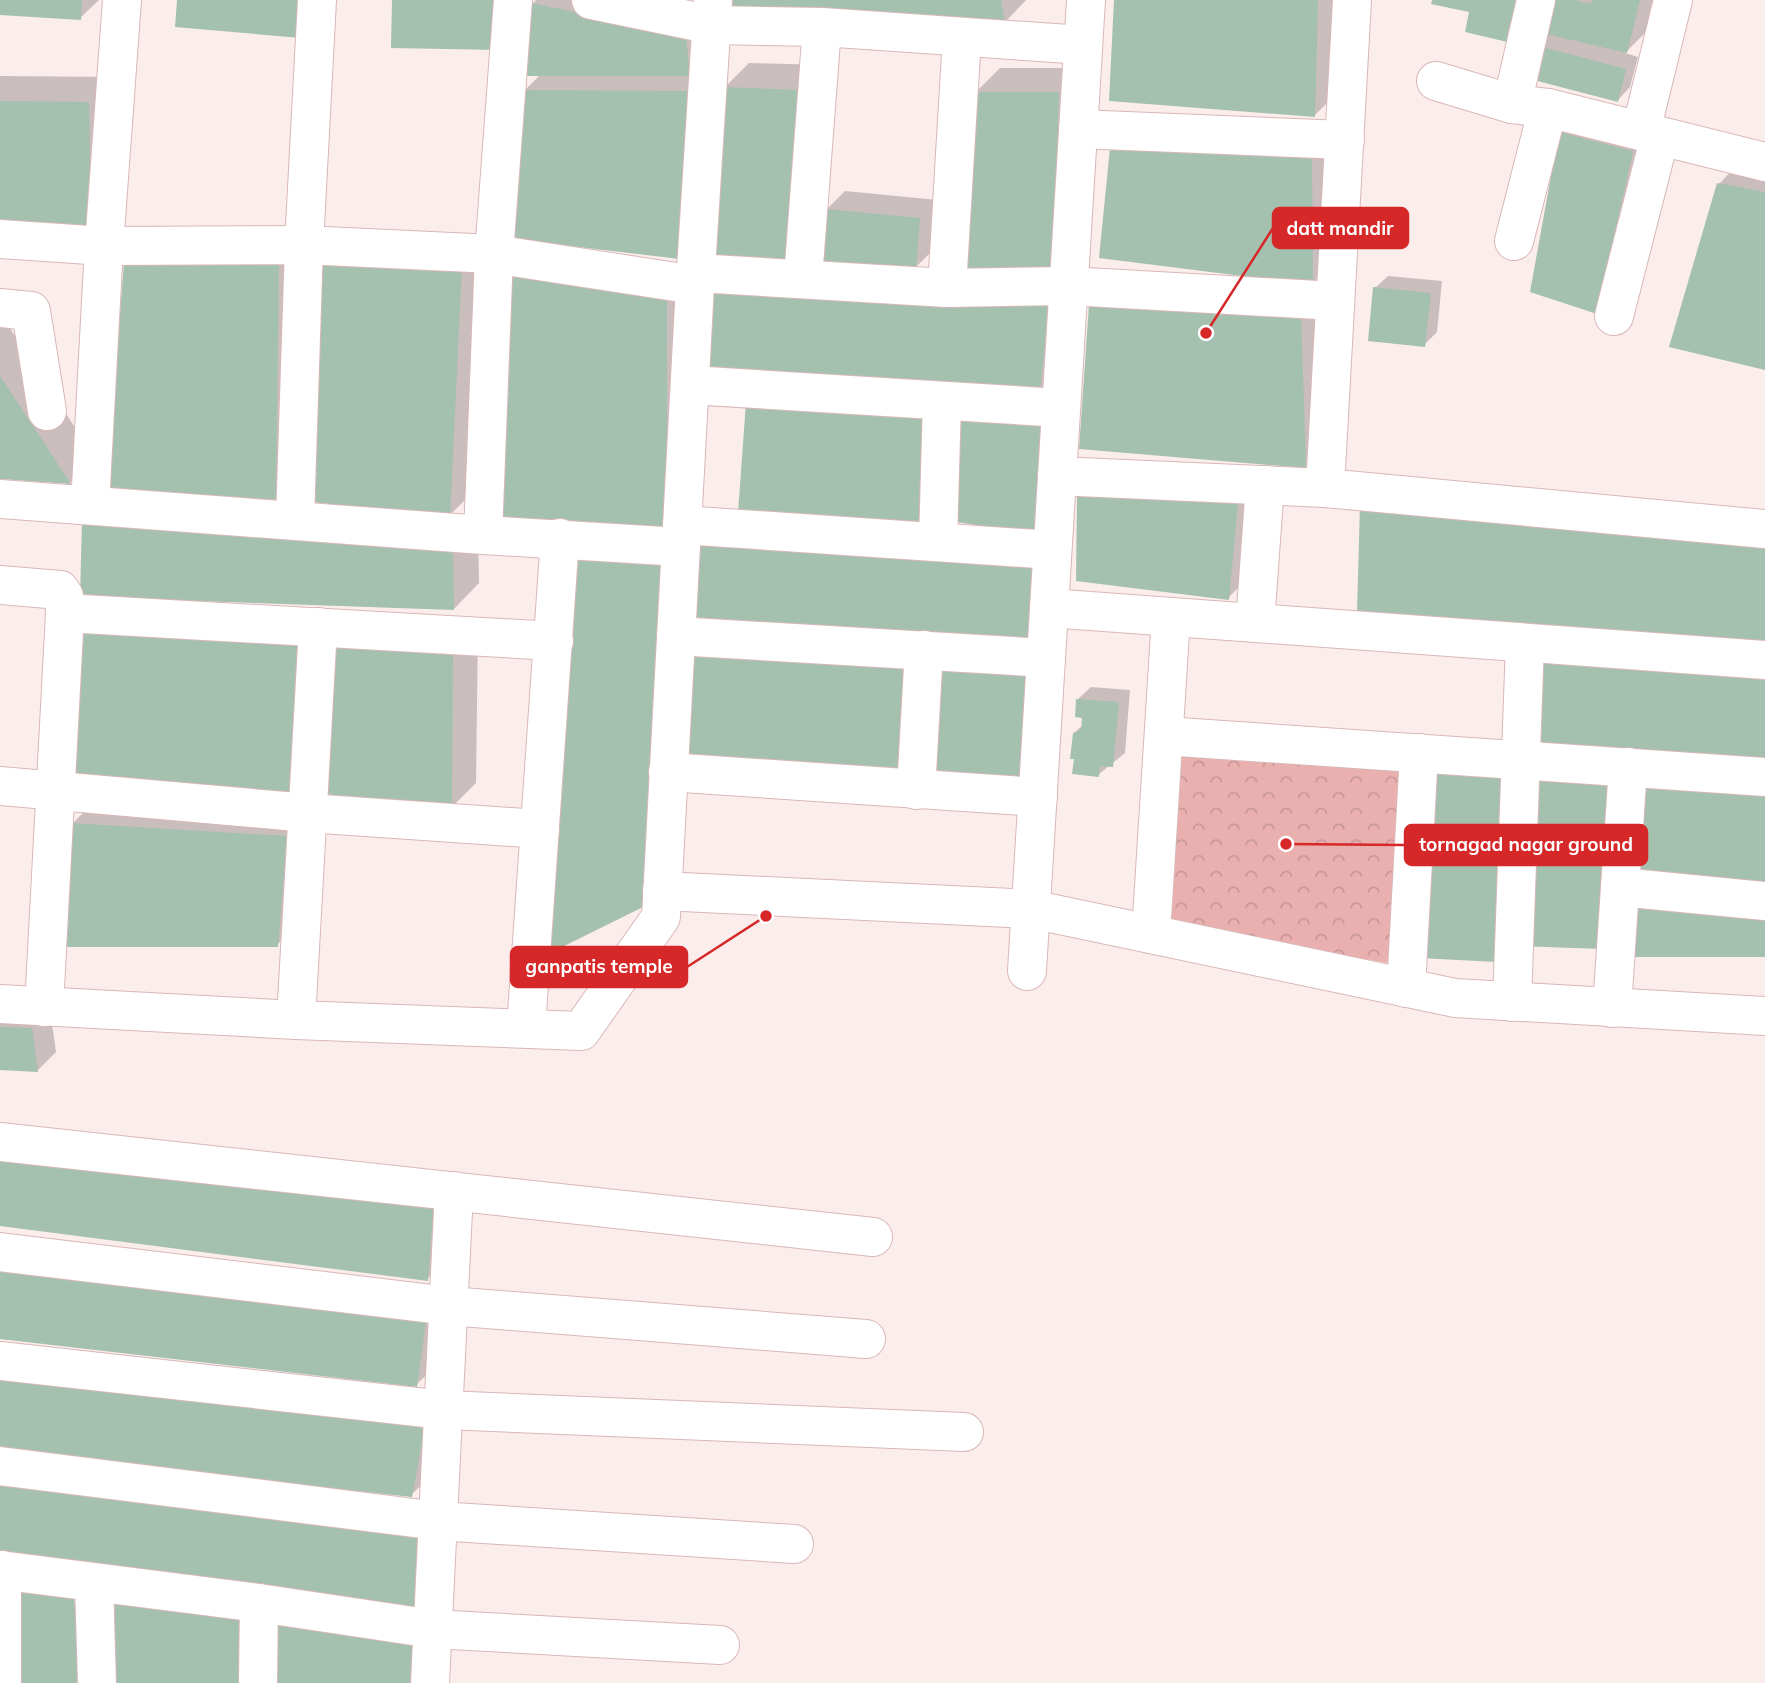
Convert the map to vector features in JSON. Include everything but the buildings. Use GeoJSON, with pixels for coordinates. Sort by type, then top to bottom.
{"type":"FeatureCollection","features":[{"type":"Feature","properties":{"kind":"street"},"geometry":{"type":"LineString","coordinates":[[90,505],[104,246],[122,0]]}},
{"type":"Feature","properties":{"kind":"street"},"geometry":{"type":"LineString","coordinates":[[295,520],[304,245],[317,0]]}},
{"type":"Feature","properties":{"kind":"street"},"geometry":{"type":"LineString","coordinates":[[482,535],[494,254],[513,0]]}},
{"type":"Feature","properties":{"kind":"street"},"geometry":{"type":"LineString","coordinates":[[591,0],[822,27],[1083,46]]}},
{"type":"Feature","properties":{"kind":"street"},"geometry":{"type":"LineString","coordinates":[[1027,971],[1086,0]]}},
{"type":"Feature","properties":{"kind":"street"},"geometry":{"type":"LineString","coordinates":[[1325,488],[1352,0]]}},
{"type":"Feature","properties":{"kind":"street"},"geometry":{"type":"LineString","coordinates":[[1514,242],[1530,106],[1536,0]]}},
{"type":"Feature","properties":{"kind":"street"},"geometry":{"type":"LineString","coordinates":[[1614,316],[1651,134],[1673,0]]}},
{"type":"Feature","properties":{"kind":"street"},"geometry":{"type":"LineString","coordinates":[[0,1004],[296,1020],[581,1031],[660,917],[712,13]]}},
{"type":"Feature","properties":{"kind":"street"},"geometry":{"type":"LineString","coordinates":[[803,279],[822,27]]}},
{"type":"Feature","properties":{"kind":"street"},"geometry":{"type":"LineString","coordinates":[[947,288],[962,37]]}},
{"type":"Feature","properties":{"kind":"street"},"geometry":{"type":"LineString","coordinates":[[1436,81],[1765,162]]}},
{"type":"Feature","properties":{"kind":"street"},"geometry":{"type":"LineString","coordinates":[[1078,129],[1345,139]]}},
{"type":"Feature","properties":{"kind":"street"},"geometry":{"type":"LineString","coordinates":[[0,239],[104,246],[304,245],[494,254],[695,279],[803,279],[947,288],[1069,286],[1335,301]]}},
{"type":"Feature","properties":{"kind":"street"},"geometry":{"type":"LineString","coordinates":[[0,308],[31,311],[47,411]]}},
{"type":"Feature","properties":{"kind":"street"},"geometry":{"type":"LineString","coordinates":[[690,385],[1061,408]]}},
{"type":"Feature","properties":{"kind":"street"},"geometry":{"type":"LineString","coordinates":[[938,542],[942,401]]}},
{"type":"Feature","properties":{"kind":"street"},"geometry":{"type":"LineString","coordinates":[[1057,476],[1325,488],[1765,528]]}},
{"type":"Feature","properties":{"kind":"street"},"geometry":{"type":"LineString","coordinates":[[1255,623],[1265,485]]}},
{"type":"Feature","properties":{"kind":"street"},"geometry":{"type":"LineString","coordinates":[[0,499],[482,535],[938,542],[1052,550]]}},
{"type":"Feature","properties":{"kind":"street"},"geometry":{"type":"LineString","coordinates":[[526,1028],[561,538]]}},
{"type":"Feature","properties":{"kind":"street"},"geometry":{"type":"LineString","coordinates":[[0,585],[60,590],[64,596],[44,1007]]}},
{"type":"Feature","properties":{"kind":"street"},"geometry":{"type":"LineString","coordinates":[[1049,608],[1765,660]]}},
{"type":"Feature","properties":{"kind":"street"},"geometry":{"type":"LineString","coordinates":[[65,613],[554,641]]}},
{"type":"Feature","properties":{"kind":"street"},"geometry":{"type":"LineString","coordinates":[[1151,934],[1171,617]]}},
{"type":"Feature","properties":{"kind":"street"},"geometry":{"type":"LineString","coordinates":[[296,1020],[318,627]]}},
{"type":"Feature","properties":{"kind":"street"},"geometry":{"type":"LineString","coordinates":[[676,636],[1046,658]]}},
{"type":"Feature","properties":{"kind":"street"},"geometry":{"type":"LineString","coordinates":[[1512,1002],[1525,643]]}},
{"type":"Feature","properties":{"kind":"street"},"geometry":{"type":"LineString","coordinates":[[916,790],[924,650]]}},
{"type":"Feature","properties":{"kind":"street"},"geometry":{"type":"LineString","coordinates":[[1164,736],[1765,777]]}},
{"type":"Feature","properties":{"kind":"street"},"geometry":{"type":"LineString","coordinates":[[1406,988],[1419,753]]}},
{"type":"Feature","properties":{"kind":"street"},"geometry":{"type":"LineString","coordinates":[[1612,1007],[1628,767]]}},
{"type":"Feature","properties":{"kind":"street"},"geometry":{"type":"LineString","coordinates":[[668,772],[1038,797]]}},
{"type":"Feature","properties":{"kind":"street"},"geometry":{"type":"LineString","coordinates":[[0,786],[308,813],[540,829]]}},
{"type":"Feature","properties":{"kind":"street"},"geometry":{"type":"LineString","coordinates":[[1620,887],[1765,901]]}},
{"type":"Feature","properties":{"kind":"street"},"geometry":{"type":"LineString","coordinates":[[662,891],[1031,909],[1454,998],[1765,1016]]}},
{"type":"Feature","properties":{"kind":"street"},"geometry":{"type":"LineString","coordinates":[[0,1142],[873,1237]]}},
{"type":"Feature","properties":{"kind":"street"},"geometry":{"type":"LineString","coordinates":[[430,1683],[454,1191]]}},
{"type":"Feature","properties":{"kind":"street"},"geometry":{"type":"LineString","coordinates":[[0,1252],[449,1306],[866,1339]]}},
{"type":"Feature","properties":{"kind":"street"},"geometry":{"type":"LineString","coordinates":[[0,1361],[444,1410],[964,1432]]}},
{"type":"Feature","properties":{"kind":"street"},"geometry":{"type":"LineString","coordinates":[[0,1466],[438,1521],[794,1544]]}},
{"type":"Feature","properties":{"kind":"street"},"geometry":{"type":"LineString","coordinates":[[2,1683],[1,1570],[259,1603],[433,1629],[720,1644]]}},
{"type":"Feature","properties":{"kind":"street"},"geometry":{"type":"LineString","coordinates":[[94,1583],[97,1683]]}},
{"type":"Feature","properties":{"kind":"street"},"geometry":{"type":"LineString","coordinates":[[258,1683],[259,1603]]}},
{"type":"Feature","properties":{"kind":"green space"},"geometry":{"type":"Polygon","coordinates":[[[1173,748],[1407,761],[1394,964],[1166,926],[1173,748]]]}},
{"type":"Feature","properties":{"kind":"place","name":"datt mandir"},"geometry":{"type":"Point","coordinates":[1206,333]}},
{"type":"Feature","properties":{"kind":"place","name":"tornagad nagar ground"},"geometry":{"type":"Point","coordinates":[1286,844]}},
{"type":"Feature","properties":{"kind":"place","name":"ganpatis temple"},"geometry":{"type":"Point","coordinates":[766,916]}}]}
